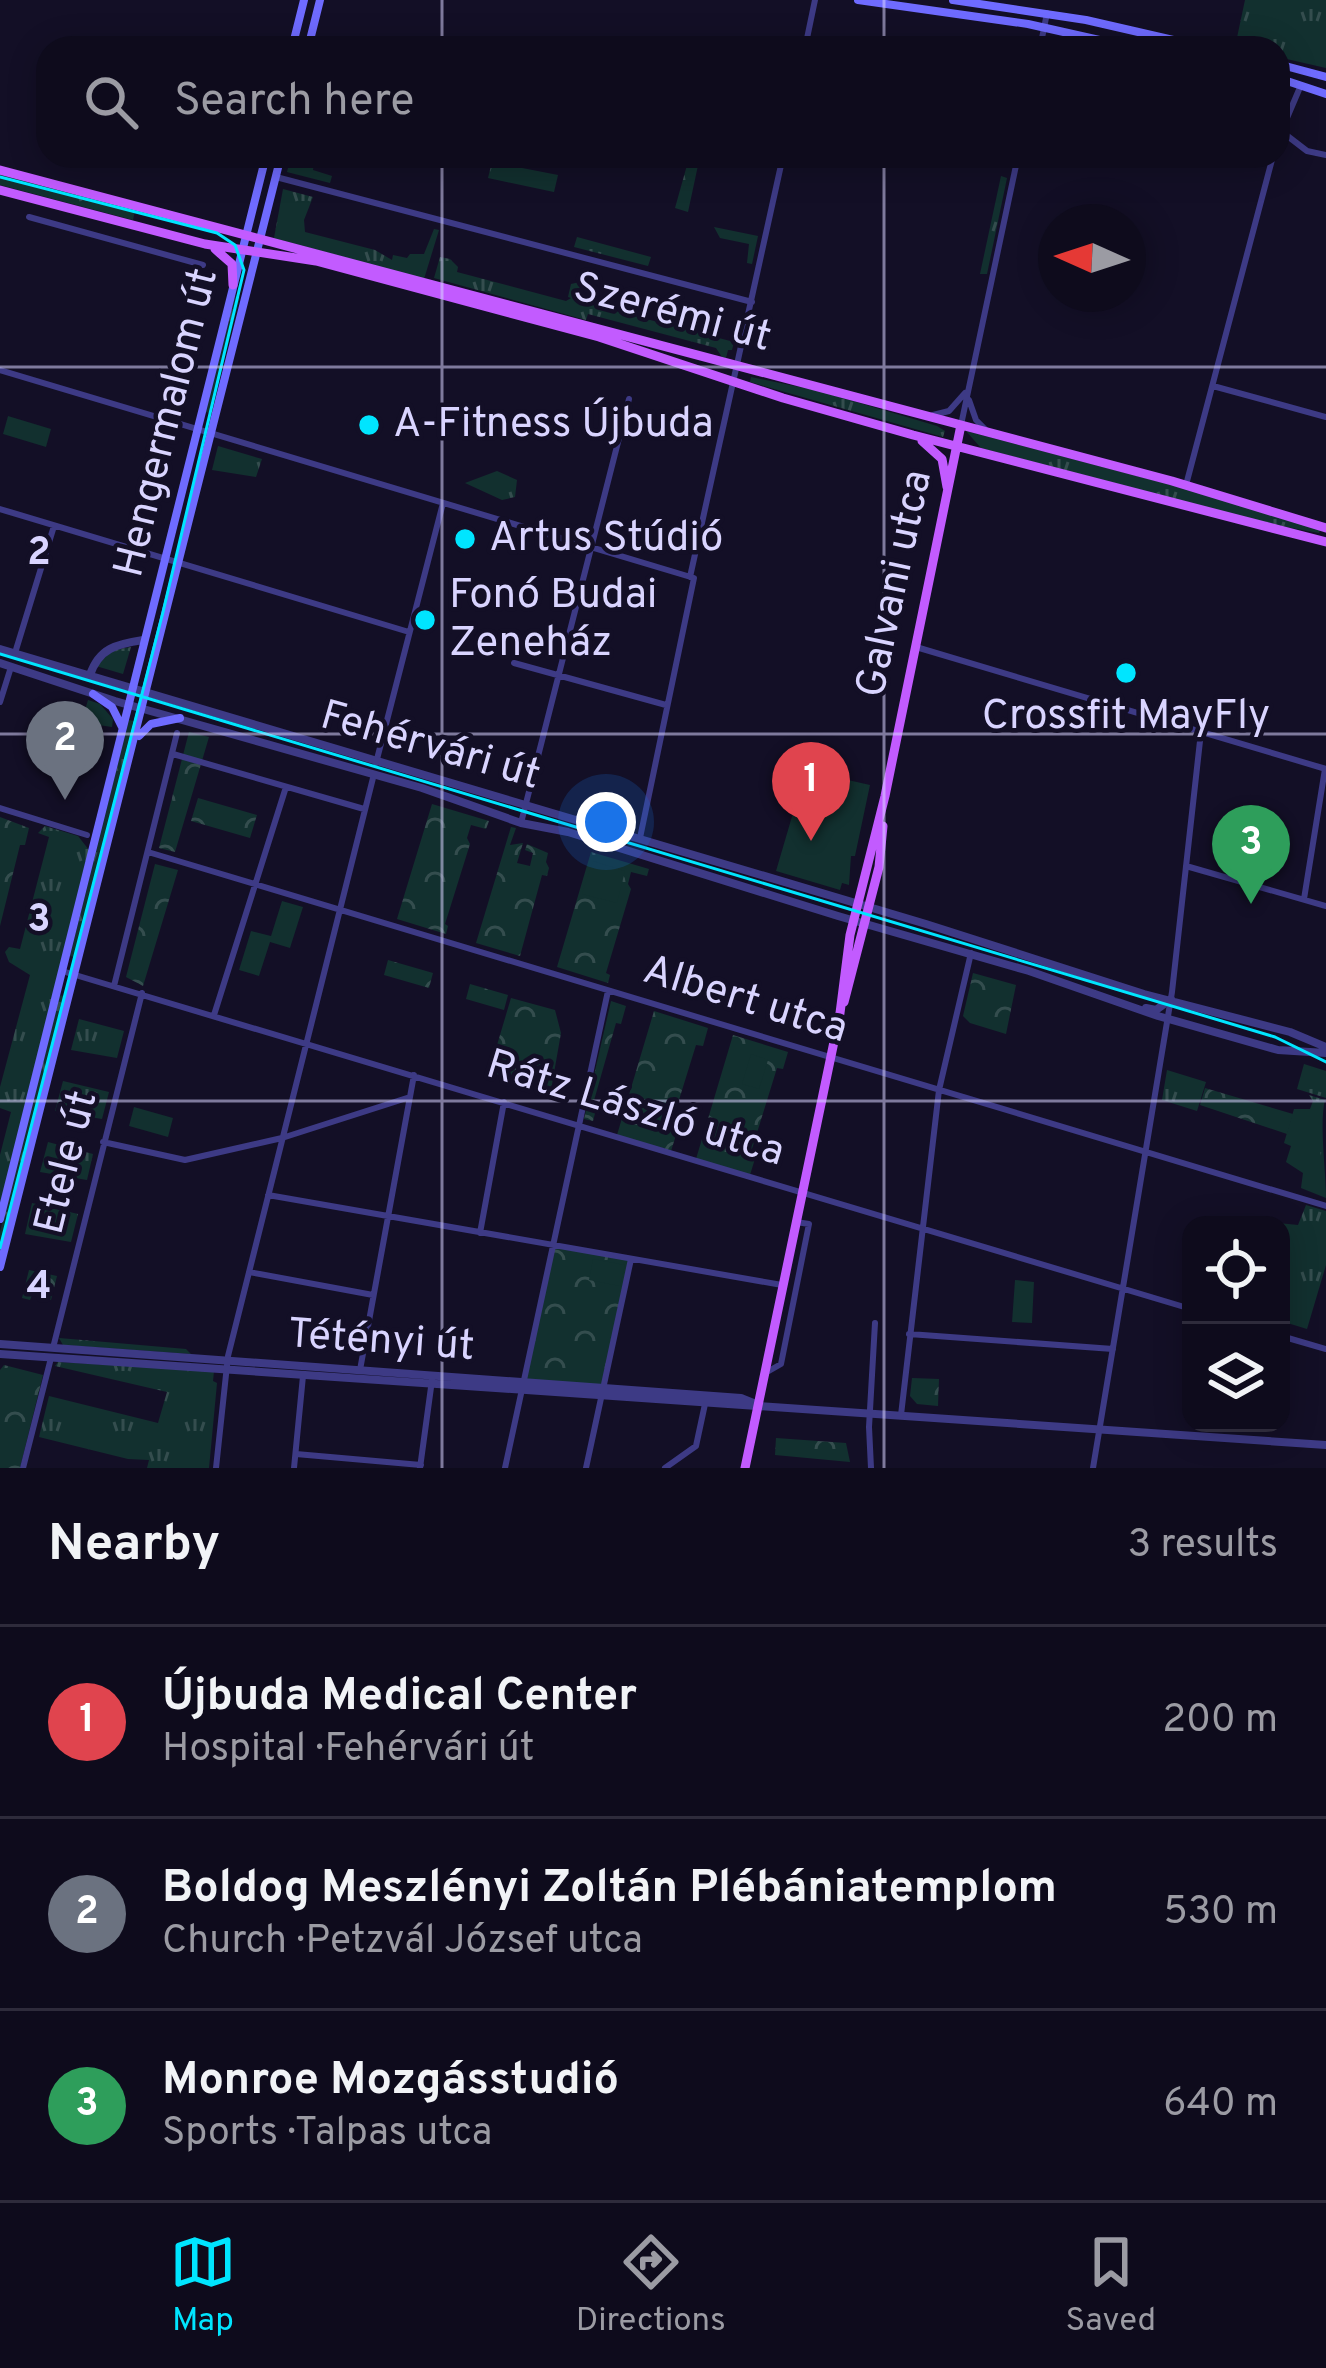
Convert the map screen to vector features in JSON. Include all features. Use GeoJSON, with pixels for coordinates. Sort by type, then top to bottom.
{"type":"FeatureCollection","features":[{"type":"Feature","properties":{"kind":"main road"},"geometry":{"type":"LineString","coordinates":[[857,0],[1083,36]]}},
{"type":"Feature","properties":{"kind":"main road"},"geometry":{"type":"LineString","coordinates":[[953,0],[1157,36]]}},
{"type":"Feature","properties":{"kind":"main road"},"geometry":{"type":"LineString","coordinates":[[295,36],[304,1],[319,3],[311,36]]}},
{"type":"Feature","properties":{"kind":"main road"},"geometry":{"type":"LineString","coordinates":[[992,18],[993,6]]}},
{"type":"Feature","properties":{"kind":"main road"},"geometry":{"type":"LineString","coordinates":[[1113,36],[1115,26]]}},
{"type":"Feature","properties":{"kind":"main road"},"geometry":{"type":"LineString","coordinates":[[1290,67],[1326,77]]}},
{"type":"Feature","properties":{"kind":"main road"},"geometry":{"type":"LineString","coordinates":[[1301,85],[1307,71]]}},
{"type":"Feature","properties":{"kind":"main road"},"geometry":{"type":"LineString","coordinates":[[1290,82],[1326,94]]}},
{"type":"Feature","properties":{"kind":"main road","name":"Hengermalom út"},"geometry":{"type":"LineString","coordinates":[[127,704],[263,168]]}},
{"type":"Feature","properties":{"kind":"main road","name":"Hengermalom út"},"geometry":{"type":"LineString","coordinates":[[147,692],[278,168]]}},
{"type":"Feature","properties":{"kind":"main road","name":"Szerémi út"},"geometry":{"type":"LineString","coordinates":[[0,170],[1186,485],[1326,528]]}},
{"type":"Feature","properties":{"kind":"main road","name":"Szerémi út"},"geometry":{"type":"LineString","coordinates":[[0,190],[205,244],[316,261],[598,337],[913,435],[1326,542]]}},
{"type":"Feature","properties":{"kind":"main road"},"geometry":{"type":"LineString","coordinates":[[205,244],[229,260],[233,285]]}},
{"type":"Feature","properties":{"kind":"main road","name":"Galvani utca"},"geometry":{"type":"LineString","coordinates":[[745,1468],[962,425]]}},
{"type":"Feature","properties":{"kind":"main road"},"geometry":{"type":"LineString","coordinates":[[913,435],[942,459],[947,498]]}},
{"type":"Feature","properties":{"kind":"main road","name":"Etele út"},"geometry":{"type":"LineString","coordinates":[[0,1267],[147,692]]}},
{"type":"Feature","properties":{"kind":"main road"},"geometry":{"type":"LineString","coordinates":[[93,694],[112,706],[122,729]]}},
{"type":"Feature","properties":{"kind":"main road","name":"Etele út"},"geometry":{"type":"LineString","coordinates":[[0,1219],[127,704]]}},
{"type":"Feature","properties":{"kind":"main road"},"geometry":{"type":"LineString","coordinates":[[132,748],[151,724],[180,718]]}},
{"type":"Feature","properties":{"kind":"street"},"geometry":{"type":"LineString","coordinates":[[808,36],[815,0]]}},
{"type":"Feature","properties":{"kind":"street"},"geometry":{"type":"LineString","coordinates":[[1043,36],[1047,13]]}},
{"type":"Feature","properties":{"kind":"street"},"geometry":{"type":"LineString","coordinates":[[1290,110],[1301,85]]}},
{"type":"Feature","properties":{"kind":"street"},"geometry":{"type":"LineString","coordinates":[[1290,142],[1326,155]]}},
{"type":"Feature","properties":{"kind":"street"},"geometry":{"type":"LineString","coordinates":[[639,842],[780,168]]}},
{"type":"Feature","properties":{"kind":"street","name":"Galvani utca"},"geometry":{"type":"LineString","coordinates":[[962,425],[1015,168]]}},
{"type":"Feature","properties":{"kind":"street"},"geometry":{"type":"LineString","coordinates":[[1186,485],[1271,168]]}},
{"type":"Feature","properties":{"kind":"street"},"geometry":{"type":"LineString","coordinates":[[276,177],[752,302]]}},
{"type":"Feature","properties":{"kind":"street"},"geometry":{"type":"LineString","coordinates":[[94,214],[115,224],[118,241]]}},
{"type":"Feature","properties":{"kind":"street"},"geometry":{"type":"LineString","coordinates":[[29,218],[203,265]]}},
{"type":"Feature","properties":{"kind":"street"},"geometry":{"type":"LineString","coordinates":[[118,241],[124,229],[137,226]]}},
{"type":"Feature","properties":{"kind":"street"},"geometry":{"type":"LineString","coordinates":[[0,370],[692,578]]}},
{"type":"Feature","properties":{"kind":"street","name":"Galvani utca"},"geometry":{"type":"LineString","coordinates":[[923,415],[949,411],[969,385]]}},
{"type":"Feature","properties":{"kind":"street","name":"Galvani utca"},"geometry":{"type":"LineString","coordinates":[[969,385],[972,412],[990,433]]}},
{"type":"Feature","properties":{"kind":"street"},"geometry":{"type":"LineString","coordinates":[[1213,386],[1326,417]]}},
{"type":"Feature","properties":{"kind":"street"},"geometry":{"type":"LineString","coordinates":[[521,823],[629,399]]}},
{"type":"Feature","properties":{"kind":"street"},"geometry":{"type":"LineString","coordinates":[[376,763],[443,503]]}},
{"type":"Feature","properties":{"kind":"street"},"geometry":{"type":"LineString","coordinates":[[0,509],[409,632]]}},
{"type":"Feature","properties":{"kind":"street"},"geometry":{"type":"LineString","coordinates":[[0,702],[55,526]]}},
{"type":"Feature","properties":{"kind":"street"},"geometry":{"type":"LineString","coordinates":[[90,675],[107,649],[143,640]]}},
{"type":"Feature","properties":{"kind":"street"},"geometry":{"type":"LineString","coordinates":[[916,647],[1326,769],[1304,899]]}},
{"type":"Feature","properties":{"kind":"street","name":"Fehérvári út"},"geometry":{"type":"LineString","coordinates":[[0,649],[1290,1032],[1326,1050]]}},
{"type":"Feature","properties":{"kind":"street","name":"Fehérvári út"},"geometry":{"type":"LineString","coordinates":[[0,663],[374,774],[521,823],[568,832],[971,953],[1278,1051],[1326,1050]]}},
{"type":"Feature","properties":{"kind":"street"},"geometry":{"type":"LineString","coordinates":[[514,663],[667,706]]}},
{"type":"Feature","properties":{"kind":"street"},"geometry":{"type":"LineString","coordinates":[[1093,1468],[1171,999],[1201,731]]}},
{"type":"Feature","properties":{"kind":"street"},"geometry":{"type":"LineString","coordinates":[[114,986],[177,734]]}},
{"type":"Feature","properties":{"kind":"street","name":"Fehérvári út"},"geometry":{"type":"LineString","coordinates":[[172,754],[364,809]]}},
{"type":"Feature","properties":{"kind":"street"},"geometry":{"type":"LineString","coordinates":[[216,1468],[227,1366],[374,774]]}},
{"type":"Feature","properties":{"kind":"street"},"geometry":{"type":"LineString","coordinates":[[214,1015],[286,787]]}},
{"type":"Feature","properties":{"kind":"street"},"geometry":{"type":"LineString","coordinates":[[0,808],[87,835]]}},
{"type":"Feature","properties":{"kind":"street"},"geometry":{"type":"LineString","coordinates":[[87,835],[100,821]]}},
{"type":"Feature","properties":{"kind":"street"},"geometry":{"type":"LineString","coordinates":[[87,835],[93,850]]}},
{"type":"Feature","properties":{"kind":"street","name":"Albert utca"},"geometry":{"type":"LineString","coordinates":[[148,852],[1326,1206]]}},
{"type":"Feature","properties":{"kind":"street"},"geometry":{"type":"LineString","coordinates":[[1186,866],[1326,906]]}},
{"type":"Feature","properties":{"kind":"street"},"geometry":{"type":"LineString","coordinates":[[901,1414],[939,1090],[971,953]]}},
{"type":"Feature","properties":{"kind":"street","name":"Rátz László utca"},"geometry":{"type":"LineString","coordinates":[[61,970],[1182,1306]]}},
{"type":"Feature","properties":{"kind":"street"},"geometry":{"type":"LineString","coordinates":[[506,1468],[608,991]]}},
{"type":"Feature","properties":{"kind":"street","name":"Etele út"},"geometry":{"type":"LineString","coordinates":[[23,1468],[142,993]]}},
{"type":"Feature","properties":{"kind":"street"},"geometry":{"type":"LineString","coordinates":[[1125,1003],[1156,1010],[1171,999]]}},
{"type":"Feature","properties":{"kind":"street"},"geometry":{"type":"LineString","coordinates":[[360,1370],[414,1075]]}},
{"type":"Feature","properties":{"kind":"street"},"geometry":{"type":"LineString","coordinates":[[103,1142],[177,1160],[282,1138],[410,1097]]}},
{"type":"Feature","properties":{"kind":"street"},"geometry":{"type":"LineString","coordinates":[[480,1233],[504,1102]]}},
{"type":"Feature","properties":{"kind":"street"},"geometry":{"type":"LineString","coordinates":[[268,1195],[782,1285]]}},
{"type":"Feature","properties":{"kind":"street"},"geometry":{"type":"LineString","coordinates":[[764,1373],[781,1364],[809,1224],[796,1222]]}},
{"type":"Feature","properties":{"kind":"street"},"geometry":{"type":"LineString","coordinates":[[586,1468],[632,1258]]}},
{"type":"Feature","properties":{"kind":"street"},"geometry":{"type":"LineString","coordinates":[[249,1272],[374,1294]]}},
{"type":"Feature","properties":{"kind":"street"},"geometry":{"type":"LineString","coordinates":[[871,1468],[875,1323]]}},
{"type":"Feature","properties":{"kind":"street"},"geometry":{"type":"LineString","coordinates":[[909,1334],[1113,1349]]}},
{"type":"Feature","properties":{"kind":"street"},"geometry":{"type":"LineString","coordinates":[[1290,1339],[1326,1349]]}},
{"type":"Feature","properties":{"kind":"street","name":"Tétényi út"},"geometry":{"type":"LineString","coordinates":[[0,1344],[52,1353]]}},
{"type":"Feature","properties":{"kind":"street","name":"Tétényi út"},"geometry":{"type":"LineString","coordinates":[[0,1354],[52,1353],[705,1404],[1326,1445]]}},
{"type":"Feature","properties":{"kind":"street","name":"Tétényi út"},"geometry":{"type":"LineString","coordinates":[[304,1371],[360,1370],[432,1381]]}},
{"type":"Feature","properties":{"kind":"street"},"geometry":{"type":"LineString","coordinates":[[294,1468],[304,1371]]}},
{"type":"Feature","properties":{"kind":"street"},"geometry":{"type":"LineString","coordinates":[[296,1454],[339,1463],[420,1466],[432,1381]]}},
{"type":"Feature","properties":{"kind":"street","name":"Tétényi út"},"geometry":{"type":"LineString","coordinates":[[603,1393],[741,1398],[757,1404]]}},
{"type":"Feature","properties":{"kind":"street"},"geometry":{"type":"LineString","coordinates":[[665,1468],[697,1446],[705,1404]]}},
{"type":"Feature","properties":{"kind":"green space"},"geometry":{"type":"Polygon","coordinates":[[[1245,0],[1326,0],[1326,68],[1290,60],[1290,36],[1237,36],[1245,0]]]}},
{"type":"Feature","properties":{"kind":"green space"},"geometry":{"type":"Polygon","coordinates":[[[288,168],[313,168],[332,176],[330,183],[287,172],[288,168]]]}},
{"type":"Feature","properties":{"kind":"green space"},"geometry":{"type":"Polygon","coordinates":[[[490,168],[558,175],[554,192],[488,178],[490,168]]]}},
{"type":"Feature","properties":{"kind":"green space"},"geometry":{"type":"Polygon","coordinates":[[[686,168],[697,168],[688,212],[675,208],[686,168]]]}},
{"type":"Feature","properties":{"kind":"green space"},"geometry":{"type":"Polygon","coordinates":[[[0,174],[135,210],[133,220],[0,185],[0,174]]]}},
{"type":"Feature","properties":{"kind":"green space"},"geometry":{"type":"Polygon","coordinates":[[[1001,176],[1007,178],[987,274],[980,274],[1001,176]]]}},
{"type":"Feature","properties":{"kind":"green space"},"geometry":{"type":"Polygon","coordinates":[[[283,189],[313,197],[304,220],[305,232],[375,250],[392,260],[393,255],[424,254],[434,229],[439,230],[424,279],[274,238],[283,189]]]}},
{"type":"Feature","properties":{"kind":"green space"},"geometry":{"type":"Polygon","coordinates":[[[714,227],[758,236],[752,264],[747,263],[749,244],[720,238],[714,227]]]}},
{"type":"Feature","properties":{"kind":"green space"},"geometry":{"type":"Polygon","coordinates":[[[577,237],[651,257],[648,266],[574,247],[577,237]]]}},
{"type":"Feature","properties":{"kind":"green space"},"geometry":{"type":"Polygon","coordinates":[[[440,257],[450,259],[457,272],[566,301],[571,298],[571,284],[580,282],[587,271],[579,289],[582,297],[592,292],[589,304],[734,342],[732,350],[726,358],[716,348],[588,314],[586,320],[434,278],[440,257]]]}},
{"type":"Feature","properties":{"kind":"green space"},"geometry":{"type":"Polygon","coordinates":[[[235,296],[240,297],[211,413],[205,412],[235,296]]]}},
{"type":"Feature","properties":{"kind":"green space"},"geometry":{"type":"Polygon","coordinates":[[[751,377],[819,391],[945,431],[943,437],[750,382],[751,377]]]}},
{"type":"Feature","properties":{"kind":"green space"},"geometry":{"type":"Polygon","coordinates":[[[8,416],[51,429],[46,447],[3,434],[8,416]]]}},
{"type":"Feature","properties":{"kind":"green space"},"geometry":{"type":"Polygon","coordinates":[[[966,431],[1247,505],[1320,530],[1275,525],[981,448],[966,431]]]}},
{"type":"Feature","properties":{"kind":"green space"},"geometry":{"type":"Polygon","coordinates":[[[218,446],[262,459],[256,477],[212,470],[218,446]]]}},
{"type":"Feature","properties":{"kind":"green space"},"geometry":{"type":"Polygon","coordinates":[[[497,471],[517,480],[515,497],[502,500],[465,483],[497,471]]]}},
{"type":"Feature","properties":{"kind":"green space"},"geometry":{"type":"Polygon","coordinates":[[[131,647],[123,674],[96,666],[113,650],[131,647]]]}},
{"type":"Feature","properties":{"kind":"green space"},"geometry":{"type":"Polygon","coordinates":[[[88,700],[100,704],[113,719],[112,727],[85,723],[79,745],[75,744],[88,700]]]}},
{"type":"Feature","properties":{"kind":"green space"},"geometry":{"type":"Polygon","coordinates":[[[129,720],[134,721],[74,957],[70,956],[129,720]]]}},
{"type":"Feature","properties":{"kind":"green space"},"geometry":{"type":"Polygon","coordinates":[[[189,732],[209,737],[175,852],[159,848],[189,732]]]}},
{"type":"Feature","properties":{"kind":"green space"},"geometry":{"type":"Polygon","coordinates":[[[800,760],[849,772],[848,780],[870,785],[855,856],[851,856],[849,885],[842,883],[840,890],[776,871],[793,813],[786,810],[800,760]]]}},
{"type":"Feature","properties":{"kind":"green space"},"geometry":{"type":"Polygon","coordinates":[[[198,798],[257,815],[250,838],[191,821],[198,798]]]}},
{"type":"Feature","properties":{"kind":"green space"},"geometry":{"type":"Polygon","coordinates":[[[432,804],[489,821],[486,829],[471,825],[446,934],[397,919],[432,804]]]}},
{"type":"Feature","properties":{"kind":"green space"},"geometry":{"type":"Polygon","coordinates":[[[0,817],[29,828],[25,845],[20,845],[0,926],[0,817]]]}},
{"type":"Feature","properties":{"kind":"green space"},"geometry":{"type":"Polygon","coordinates":[[[45,826],[78,836],[89,850],[0,1213],[0,1155],[11,1112],[0,1108],[0,1087],[30,975],[9,962],[5,952],[9,947],[20,949],[49,837],[38,833],[45,826]]]}},
{"type":"Feature","properties":{"kind":"green space"},"geometry":{"type":"Polygon","coordinates":[[[511,827],[516,828],[510,845],[523,843],[517,863],[530,866],[533,853],[525,850],[527,844],[548,853],[547,876],[542,875],[520,956],[476,943],[511,827]]]}},
{"type":"Feature","properties":{"kind":"green space"},"geometry":{"type":"Polygon","coordinates":[[[591,852],[649,869],[647,876],[631,872],[631,889],[606,973],[608,983],[557,967],[591,852]]]}},
{"type":"Feature","properties":{"kind":"green space"},"geometry":{"type":"Polygon","coordinates":[[[593,861],[625,871],[617,903],[582,894],[593,861]]]}},
{"type":"Feature","properties":{"kind":"green space"},"geometry":{"type":"Polygon","coordinates":[[[155,864],[178,870],[143,986],[126,977],[155,864]]]}},
{"type":"Feature","properties":{"kind":"green space"},"geometry":{"type":"Polygon","coordinates":[[[282,901],[303,907],[290,948],[270,942],[259,976],[239,970],[251,931],[271,936],[282,901]]]}},
{"type":"Feature","properties":{"kind":"green space"},"geometry":{"type":"Polygon","coordinates":[[[388,960],[433,973],[429,988],[384,975],[388,960]]]}},
{"type":"Feature","properties":{"kind":"green space"},"geometry":{"type":"Polygon","coordinates":[[[973,973],[1016,985],[1006,1034],[970,1023],[963,1016],[973,973]]]}},
{"type":"Feature","properties":{"kind":"green space"},"geometry":{"type":"Polygon","coordinates":[[[470,984],[508,995],[504,1010],[466,999],[470,984]]]}},
{"type":"Feature","properties":{"kind":"green space"},"geometry":{"type":"Polygon","coordinates":[[[59,995],[64,996],[0,1251],[0,1232],[59,995]]]}},
{"type":"Feature","properties":{"kind":"green space"},"geometry":{"type":"Polygon","coordinates":[[[511,998],[555,1010],[561,1033],[551,1090],[489,1072],[511,998]]]}},
{"type":"Feature","properties":{"kind":"green space"},"geometry":{"type":"Polygon","coordinates":[[[611,1001],[626,1006],[621,1024],[616,1023],[593,1104],[597,1106],[593,1121],[584,1119],[611,1001]]]}},
{"type":"Feature","properties":{"kind":"green space"},"geometry":{"type":"Polygon","coordinates":[[[654,1011],[708,1028],[703,1046],[696,1045],[670,1129],[677,1132],[671,1151],[617,1135],[654,1011]]]}},
{"type":"Feature","properties":{"kind":"green space"},"geometry":{"type":"Polygon","coordinates":[[[79,1019],[124,1031],[117,1058],[71,1050],[79,1019]]]}},
{"type":"Feature","properties":{"kind":"green space"},"geometry":{"type":"Polygon","coordinates":[[[733,1035],[788,1052],[783,1069],[777,1068],[752,1149],[757,1152],[750,1175],[696,1159],[733,1035]]]}},
{"type":"Feature","properties":{"kind":"green space"},"geometry":{"type":"Polygon","coordinates":[[[751,1054],[768,1060],[759,1089],[742,1084],[751,1054]]]}},
{"type":"Feature","properties":{"kind":"green space"},"geometry":{"type":"Polygon","coordinates":[[[1304,1064],[1326,1071],[1326,1098],[1297,1089],[1304,1064]]]}},
{"type":"Feature","properties":{"kind":"green space"},"geometry":{"type":"Polygon","coordinates":[[[1167,1070],[1206,1082],[1197,1111],[1162,1100],[1167,1070]]]}},
{"type":"Feature","properties":{"kind":"green space"},"geometry":{"type":"Polygon","coordinates":[[[63,1081],[109,1092],[102,1119],[55,1111],[63,1081]]]}},
{"type":"Feature","properties":{"kind":"green space"},"geometry":{"type":"Polygon","coordinates":[[[1205,1088],[1293,1114],[1287,1134],[1200,1105],[1205,1088]]]}},
{"type":"Feature","properties":{"kind":"green space"},"geometry":{"type":"Polygon","coordinates":[[[1309,1095],[1325,1100],[1326,1198],[1301,1188],[1303,1173],[1286,1162],[1291,1146],[1284,1143],[1294,1109],[1310,1109],[1309,1095]]]}},
{"type":"Feature","properties":{"kind":"green space"},"geometry":{"type":"Polygon","coordinates":[[[134,1107],[173,1118],[168,1137],[129,1126],[134,1107]]]}},
{"type":"Feature","properties":{"kind":"green space"},"geometry":{"type":"Polygon","coordinates":[[[1313,1134],[1323,1167],[1303,1168],[1297,1143],[1313,1134]]]}},
{"type":"Feature","properties":{"kind":"green space"},"geometry":{"type":"Polygon","coordinates":[[[48,1142],[93,1154],[87,1180],[40,1172],[48,1142]]]}},
{"type":"Feature","properties":{"kind":"green space"},"geometry":{"type":"Polygon","coordinates":[[[32,1203],[78,1214],[71,1242],[25,1234],[32,1203]]]}},
{"type":"Feature","properties":{"kind":"green space"},"geometry":{"type":"Polygon","coordinates":[[[1306,1205],[1326,1211],[1326,1265],[1307,1329],[1290,1324],[1290,1224],[1298,1225],[1306,1205]]]}},
{"type":"Feature","properties":{"kind":"green space"},"geometry":{"type":"Polygon","coordinates":[[[554,1245],[631,1259],[605,1389],[524,1383],[554,1245]]]}},
{"type":"Feature","properties":{"kind":"green space"},"geometry":{"type":"Polygon","coordinates":[[[593,1259],[625,1265],[620,1286],[589,1280],[593,1259]]]}},
{"type":"Feature","properties":{"kind":"green space"},"geometry":{"type":"Polygon","coordinates":[[[29,1270],[57,1276],[51,1300],[32,1295],[30,1300],[22,1298],[29,1270]]]}},
{"type":"Feature","properties":{"kind":"green space"},"geometry":{"type":"Polygon","coordinates":[[[1015,1280],[1034,1282],[1032,1323],[1012,1322],[1015,1280]]]}},
{"type":"Feature","properties":{"kind":"green space"},"geometry":{"type":"Polygon","coordinates":[[[59,1338],[186,1349],[191,1354],[63,1345],[59,1338]]]}},
{"type":"Feature","properties":{"kind":"green space"},"geometry":{"type":"Polygon","coordinates":[[[58,1362],[214,1371],[217,1383],[209,1468],[147,1468],[149,1460],[39,1437],[49,1396],[158,1423],[167,1392],[55,1366],[58,1362]]]}},
{"type":"Feature","properties":{"kind":"green space"},"geometry":{"type":"Polygon","coordinates":[[[4,1365],[43,1375],[20,1468],[0,1468],[0,1370],[4,1365]]]}},
{"type":"Feature","properties":{"kind":"green space"},"geometry":{"type":"Polygon","coordinates":[[[912,1378],[939,1379],[938,1406],[917,1404],[910,1396],[912,1378]]]}},
{"type":"Feature","properties":{"kind":"green space"},"geometry":{"type":"Polygon","coordinates":[[[776,1438],[846,1443],[850,1462],[775,1455],[776,1438]]]}},
{"type":"Feature","properties":{"kind":"tram line"},"geometry":{"type":"LineString","coordinates":[[0,177],[217,233],[235,245],[244,270],[163,612],[0,1248]]}},
{"type":"Feature","properties":{"kind":"tram line"},"geometry":{"type":"LineString","coordinates":[[0,654],[1275,1037],[1326,1062]]}},
{"type":"Feature","properties":{"kind":"place","name":"A-Fitness Újbuda"},"geometry":{"type":"Point","coordinates":[369,425]}},
{"type":"Feature","properties":{"kind":"place","name":"Artus Stúdió"},"geometry":{"type":"Point","coordinates":[465,539]}},
{"type":"Feature","properties":{"kind":"place","name":"Fonó Budai Zeneház"},"geometry":{"type":"Point","coordinates":[425,620]}},
{"type":"Feature","properties":{"kind":"place","name":"Crossfit MayFly"},"geometry":{"type":"Point","coordinates":[1126,673]}},
{"type":"Feature","properties":{"kind":"place","name":"Boldog Meszlényi Zoltán Plébániatemplom"},"geometry":{"type":"Point","coordinates":[65,800]}},
{"type":"Feature","properties":{"kind":"place","name":"Újbuda Medical Center"},"geometry":{"type":"Point","coordinates":[811,841]}},
{"type":"Feature","properties":{"kind":"place","name":"Monroe Mozgásstudió"},"geometry":{"type":"Point","coordinates":[1251,904]}}]}
